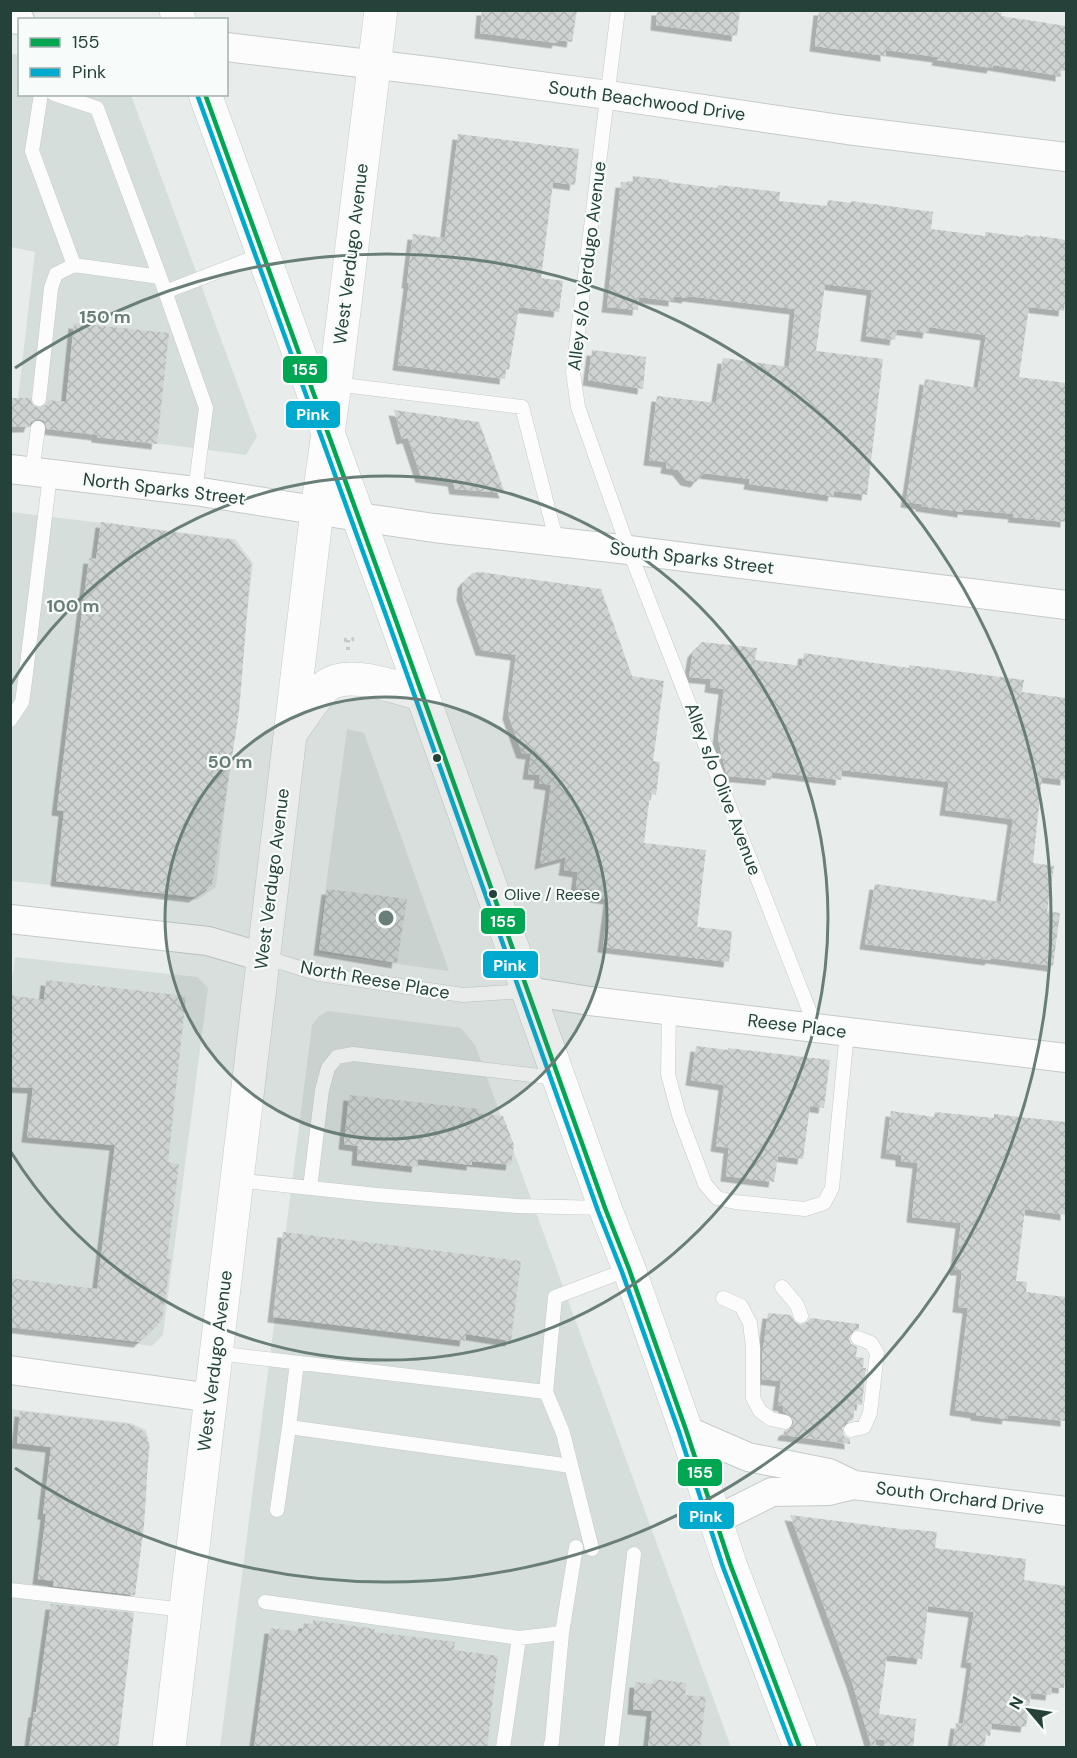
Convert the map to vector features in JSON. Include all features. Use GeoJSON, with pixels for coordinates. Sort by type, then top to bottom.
{"type":"FeatureCollection","features":[{"type":"Feature","properties":{"kind":"main road","name":"West Verdugo Avenue"},"geometry":{"type":"LineString","coordinates":[[169,1748],[212,1398],[262,957],[381,10]]}},
{"type":"Feature","properties":{"kind":"main road"},"geometry":{"type":"LineString","coordinates":[[206,96],[686,1430],[730,1564],[800,1748]]}},
{"type":"Feature","properties":{"kind":"main road"},"geometry":{"type":"LineString","coordinates":[[290,734],[326,687],[343,678],[361,679],[421,694]]}},
{"type":"Feature","properties":{"kind":"street","name":"South Beachwood Drive"},"geometry":{"type":"LineString","coordinates":[[228,47],[374,64],[847,130],[1066,157]]}},
{"type":"Feature","properties":{"kind":"street","name":"North Sparks Street"},"geometry":{"type":"LineString","coordinates":[[31,472],[195,491],[317,510]]}},
{"type":"Feature","properties":{"kind":"street","name":"South Sparks Street"},"geometry":{"type":"LineString","coordinates":[[317,510],[359,518],[1066,605]]}},
{"type":"Feature","properties":{"kind":"street","name":"North Reese Place"},"geometry":{"type":"LineString","coordinates":[[10,919],[208,941],[262,957]]}},
{"type":"Feature","properties":{"kind":"street","name":"Reese Place"},"geometry":{"type":"LineString","coordinates":[[528,991],[1066,1058]]}},
{"type":"Feature","properties":{"kind":"street"},"geometry":{"type":"LineString","coordinates":[[10,1371],[212,1398]]}},
{"type":"Feature","properties":{"kind":"street","name":"South Orchard Drive"},"geometry":{"type":"LineString","coordinates":[[686,1430],[748,1457],[829,1473],[854,1485],[1066,1511]]}},
{"type":"Feature","properties":{"kind":"street","name":"South Orchard Drive"},"geometry":{"type":"LineString","coordinates":[[716,1520],[772,1492],[828,1491],[854,1485]]}},
{"type":"Feature","properties":{"kind":"lane","name":"Alley s/o Verdugo Avenue"},"geometry":{"type":"LineString","coordinates":[[618,10],[573,372],[578,407],[629,550]]}},
{"type":"Feature","properties":{"kind":"lane"},"geometry":{"type":"LineString","coordinates":[[41,96],[32,151],[74,265]]}},
{"type":"Feature","properties":{"kind":"lane"},"geometry":{"type":"LineString","coordinates":[[60,96],[97,108],[206,408],[195,491]]}},
{"type":"Feature","properties":{"kind":"lane"},"geometry":{"type":"LineString","coordinates":[[165,292],[263,254]]}},
{"type":"Feature","properties":{"kind":"lane"},"geometry":{"type":"LineString","coordinates":[[39,399],[51,288],[56,274],[74,265],[160,277]]}},
{"type":"Feature","properties":{"kind":"lane"},"geometry":{"type":"LineString","coordinates":[[335,384],[522,407],[557,543]]}},
{"type":"Feature","properties":{"kind":"lane"},"geometry":{"type":"LineString","coordinates":[[10,720],[22,702],[26,681],[31,472],[38,428]]}},
{"type":"Feature","properties":{"kind":"lane","name":"Alley s/o Olive Avenue"},"geometry":{"type":"LineString","coordinates":[[629,550],[816,1028]]}},
{"type":"Feature","properties":{"kind":"lane","name":"North Reese Place"},"geometry":{"type":"LineString","coordinates":[[262,957],[319,974],[463,995],[528,991]]}},
{"type":"Feature","properties":{"kind":"lane"},"geometry":{"type":"LineString","coordinates":[[669,1010],[668,1074],[679,1115],[705,1184],[717,1198],[735,1202],[805,1209],[824,1203],[832,1188],[847,1032]]}},
{"type":"Feature","properties":{"kind":"lane"},"geometry":{"type":"LineString","coordinates":[[310,1188],[322,1090],[328,1068],[337,1057],[353,1054],[559,1078]]}},
{"type":"Feature","properties":{"kind":"lane"},"geometry":{"type":"LineString","coordinates":[[236,1180],[377,1196],[518,1206],[605,1208]]}},
{"type":"Feature","properties":{"kind":"lane"},"geometry":{"type":"LineString","coordinates":[[592,1549],[563,1432],[546,1392],[555,1297],[628,1269]]}},
{"type":"Feature","properties":{"kind":"lane"},"geometry":{"type":"LineString","coordinates":[[782,1287],[797,1305],[801,1317]]}},
{"type":"Feature","properties":{"kind":"lane"},"geometry":{"type":"LineString","coordinates":[[723,1298],[741,1306],[750,1323],[753,1347],[753,1398],[760,1411],[771,1419],[785,1422]]}},
{"type":"Feature","properties":{"kind":"lane"},"geometry":{"type":"LineString","coordinates":[[851,1430],[864,1427],[870,1413],[877,1353],[871,1343],[858,1338]]}},
{"type":"Feature","properties":{"kind":"lane"},"geometry":{"type":"LineString","coordinates":[[216,1353],[546,1392]]}},
{"type":"Feature","properties":{"kind":"lane"},"geometry":{"type":"LineString","coordinates":[[278,1510],[297,1363]]}},
{"type":"Feature","properties":{"kind":"lane"},"geometry":{"type":"LineString","coordinates":[[290,1427],[571,1466]]}},
{"type":"Feature","properties":{"kind":"lane"},"geometry":{"type":"LineString","coordinates":[[550,1748],[562,1633],[576,1547]]}},
{"type":"Feature","properties":{"kind":"lane"},"geometry":{"type":"LineString","coordinates":[[611,1748],[634,1554]]}},
{"type":"Feature","properties":{"kind":"lane"},"geometry":{"type":"LineString","coordinates":[[10,1590],[185,1610]]}},
{"type":"Feature","properties":{"kind":"lane"},"geometry":{"type":"LineString","coordinates":[[265,1602],[519,1638],[562,1633]]}},
{"type":"Feature","properties":{"kind":"lane"},"geometry":{"type":"LineString","coordinates":[[503,1748],[519,1638]]}},
{"type":"Feature","properties":{"kind":"path"},"geometry":{"type":"LineString","coordinates":[[345,640],[354,639]]}},
{"type":"Feature","properties":{"kind":"shaded area"},"geometry":{"type":"Polygon","coordinates":[[[10,54],[18,55],[18,96],[131,96],[257,437],[246,455],[15,425],[35,252],[11,247],[10,54]]]}},
{"type":"Feature","properties":{"kind":"shaded area"},"geometry":{"type":"Polygon","coordinates":[[[11,512],[235,539],[253,563],[216,887],[197,900],[11,881],[11,512]]]}},
{"type":"Feature","properties":{"kind":"shaded area"},"geometry":{"type":"Polygon","coordinates":[[[347,729],[364,733],[449,971],[317,953],[347,729]]]}},
{"type":"Feature","properties":{"kind":"shaded area"},"geometry":{"type":"Polygon","coordinates":[[[15,957],[197,977],[208,988],[163,1335],[152,1346],[11,1326],[10,995],[15,957]]]}},
{"type":"Feature","properties":{"kind":"shaded area"},"geometry":{"type":"Polygon","coordinates":[[[328,1011],[461,1028],[475,1045],[731,1747],[220,1748],[312,1025],[319,1016],[328,1011]]]}},
{"type":"Feature","properties":{"kind":"shaded area"},"geometry":{"type":"Polygon","coordinates":[[[11,1409],[131,1423],[146,1430],[150,1445],[118,1747],[11,1748],[11,1409]]]}},
{"type":"Feature","properties":{"kind":"building"},"geometry":{"type":"Polygon","coordinates":[[[482,10],[577,10],[572,42],[558,40],[557,43],[480,33],[482,10]]]}},
{"type":"Feature","properties":{"kind":"building"},"geometry":{"type":"Polygon","coordinates":[[[657,10],[740,10],[737,36],[656,25],[657,10]]]}},
{"type":"Feature","properties":{"kind":"building"},"geometry":{"type":"Polygon","coordinates":[[[819,10],[983,10],[1002,13],[1001,16],[1066,26],[1066,71],[1061,71],[1061,76],[993,65],[992,68],[937,60],[938,57],[886,50],[886,56],[815,46],[819,10]]]}},
{"type":"Feature","properties":{"kind":"building"},"geometry":{"type":"Polygon","coordinates":[[[458,134],[579,149],[575,185],[553,182],[541,278],[563,281],[559,312],[519,307],[509,370],[506,369],[505,379],[398,365],[413,234],[445,238],[458,134]]]}},
{"type":"Feature","properties":{"kind":"building"},"geometry":{"type":"Polygon","coordinates":[[[633,176],[717,188],[718,185],[780,192],[779,201],[827,206],[828,200],[851,203],[851,201],[933,212],[931,229],[985,236],[985,232],[1066,240],[1064,311],[1029,307],[1019,377],[1066,383],[1066,522],[963,509],[963,512],[906,502],[925,379],[978,388],[986,335],[929,327],[928,333],[897,329],[895,340],[866,336],[872,290],[825,284],[816,351],[883,359],[867,495],[834,491],[833,496],[749,484],[750,479],[703,473],[696,482],[686,480],[678,470],[666,468],[667,462],[649,460],[657,396],[716,403],[723,358],[789,367],[795,309],[688,296],[687,298],[674,296],[674,301],[639,297],[638,310],[607,307],[621,182],[632,183],[633,176]]]}},
{"type":"Feature","properties":{"kind":"building"},"geometry":{"type":"Polygon","coordinates":[[[74,323],[169,333],[157,444],[47,429],[44,421],[39,419],[31,422],[29,427],[10,427],[10,398],[30,398],[33,406],[39,408],[46,405],[48,400],[66,402],[74,323]]]}},
{"type":"Feature","properties":{"kind":"building"},"geometry":{"type":"Polygon","coordinates":[[[592,350],[646,357],[643,389],[588,380],[592,350]]]}},
{"type":"Feature","properties":{"kind":"building"},"geometry":{"type":"Polygon","coordinates":[[[394,410],[479,422],[505,493],[455,489],[453,481],[421,477],[408,438],[402,439],[394,410]]]}},
{"type":"Feature","properties":{"kind":"building"},"geometry":{"type":"Polygon","coordinates":[[[101,522],[232,540],[251,564],[239,712],[212,885],[194,897],[56,881],[64,811],[57,810],[72,690],[89,558],[96,559],[101,522]]]}},
{"type":"Feature","properties":{"kind":"building"},"geometry":{"type":"Polygon","coordinates":[[[480,572],[601,589],[632,676],[664,681],[653,761],[660,762],[656,795],[650,794],[644,843],[706,850],[697,927],[732,931],[729,962],[603,947],[609,899],[595,897],[596,890],[576,888],[578,872],[564,870],[566,857],[540,864],[551,785],[539,783],[540,775],[528,774],[531,754],[522,753],[508,714],[516,655],[481,650],[462,595],[463,583],[473,573],[480,572]]]}},
{"type":"Feature","properties":{"kind":"building"},"geometry":{"type":"Polygon","coordinates":[[[702,642],[757,648],[755,660],[802,666],[804,653],[909,668],[909,665],[1024,680],[1022,692],[1066,698],[1066,780],[1042,777],[1033,863],[1054,866],[1047,911],[1060,913],[1053,966],[865,944],[875,884],[1001,902],[1013,820],[945,810],[949,782],[842,770],[841,780],[772,772],[771,780],[727,776],[718,739],[724,689],[710,687],[711,679],[689,677],[693,652],[702,642]]]}},
{"type":"Feature","properties":{"kind":"building"},"geometry":{"type":"Polygon","coordinates":[[[327,889],[407,899],[397,963],[319,950],[327,889]]]}},
{"type":"Feature","properties":{"kind":"building"},"geometry":{"type":"Polygon","coordinates":[[[46,980],[186,996],[168,1162],[179,1164],[167,1259],[171,1259],[162,1320],[139,1342],[10,1327],[10,1278],[97,1289],[115,1145],[27,1137],[33,1088],[10,1087],[10,995],[44,1000],[46,980]]]}},
{"type":"Feature","properties":{"kind":"building"},"geometry":{"type":"Polygon","coordinates":[[[696,1046],[830,1060],[824,1108],[810,1106],[803,1159],[778,1156],[774,1182],[726,1176],[729,1148],[716,1146],[724,1085],[691,1080],[696,1046]]]}},
{"type":"Feature","properties":{"kind":"building"},"geometry":{"type":"Polygon","coordinates":[[[349,1095],[479,1109],[478,1113],[503,1116],[514,1145],[511,1165],[472,1161],[472,1165],[418,1159],[417,1167],[357,1160],[358,1146],[344,1144],[349,1095]]]}},
{"type":"Feature","properties":{"kind":"building"},"geometry":{"type":"Polygon","coordinates":[[[891,1111],[934,1117],[935,1112],[994,1118],[994,1114],[1066,1122],[1066,1215],[1025,1209],[1016,1281],[1027,1282],[1026,1292],[1066,1297],[1066,1421],[1008,1415],[1007,1419],[955,1410],[968,1308],[958,1307],[962,1270],[955,1270],[961,1223],[912,1217],[918,1163],[901,1161],[901,1155],[886,1153],[891,1111]]]}},
{"type":"Feature","properties":{"kind":"building"},"geometry":{"type":"Polygon","coordinates":[[[283,1232],[521,1261],[511,1341],[466,1334],[465,1341],[273,1317],[283,1232]]]}},
{"type":"Feature","properties":{"kind":"building"},"geometry":{"type":"Polygon","coordinates":[[[768,1313],[791,1315],[800,1325],[810,1318],[859,1324],[859,1329],[852,1331],[849,1339],[851,1344],[857,1347],[856,1357],[864,1358],[863,1368],[866,1368],[862,1405],[855,1404],[853,1420],[845,1423],[842,1428],[844,1436],[850,1439],[850,1444],[783,1435],[784,1431],[791,1428],[794,1423],[791,1416],[783,1411],[784,1406],[778,1405],[781,1381],[762,1379],[762,1357],[768,1313]]]}},
{"type":"Feature","properties":{"kind":"building"},"geometry":{"type":"Polygon","coordinates":[[[20,1411],[129,1424],[145,1432],[149,1446],[144,1526],[135,1595],[53,1586],[54,1581],[38,1579],[51,1447],[17,1443],[20,1411]]]}},
{"type":"Feature","properties":{"kind":"building"},"geometry":{"type":"Polygon","coordinates":[[[790,1515],[937,1532],[935,1548],[1026,1559],[1024,1580],[1066,1586],[1064,1688],[1052,1687],[1051,1695],[1031,1693],[1026,1727],[992,1723],[990,1736],[986,1735],[984,1748],[952,1748],[956,1723],[963,1724],[972,1663],[966,1662],[974,1612],[928,1606],[922,1659],[887,1655],[879,1714],[916,1719],[913,1748],[884,1748],[885,1740],[876,1739],[875,1748],[872,1748],[852,1682],[790,1515]]]}},
{"type":"Feature","properties":{"kind":"building"},"geometry":{"type":"Polygon","coordinates":[[[51,1604],[134,1613],[118,1748],[29,1748],[51,1604]]]}},
{"type":"Feature","properties":{"kind":"building"},"geometry":{"type":"Polygon","coordinates":[[[313,1620],[375,1629],[374,1632],[455,1642],[454,1650],[498,1656],[487,1748],[254,1748],[270,1628],[302,1632],[304,1623],[313,1624],[313,1620]]]}},
{"type":"Feature","properties":{"kind":"building"},"geometry":{"type":"Polygon","coordinates":[[[653,1679],[686,1683],[685,1695],[706,1697],[700,1748],[648,1748],[652,1711],[633,1709],[635,1682],[653,1684],[653,1679]]]}},
{"type":"Feature","properties":{"kind":"transit line","name":"155"},"geometry":{"type":"LineString","coordinates":[[206,96],[605,1208],[629,1269],[730,1564],[800,1748]]}},
{"type":"Feature","properties":{"kind":"transit line","name":"Pink"},"geometry":{"type":"LineString","coordinates":[[198,97],[598,1211],[622,1272],[679,1432],[723,1567],[792,1748]]}},
{"type":"Feature","properties":{"kind":"place","name":"Olive / Reese"},"geometry":{"type":"Point","coordinates":[493,894]}}]}
